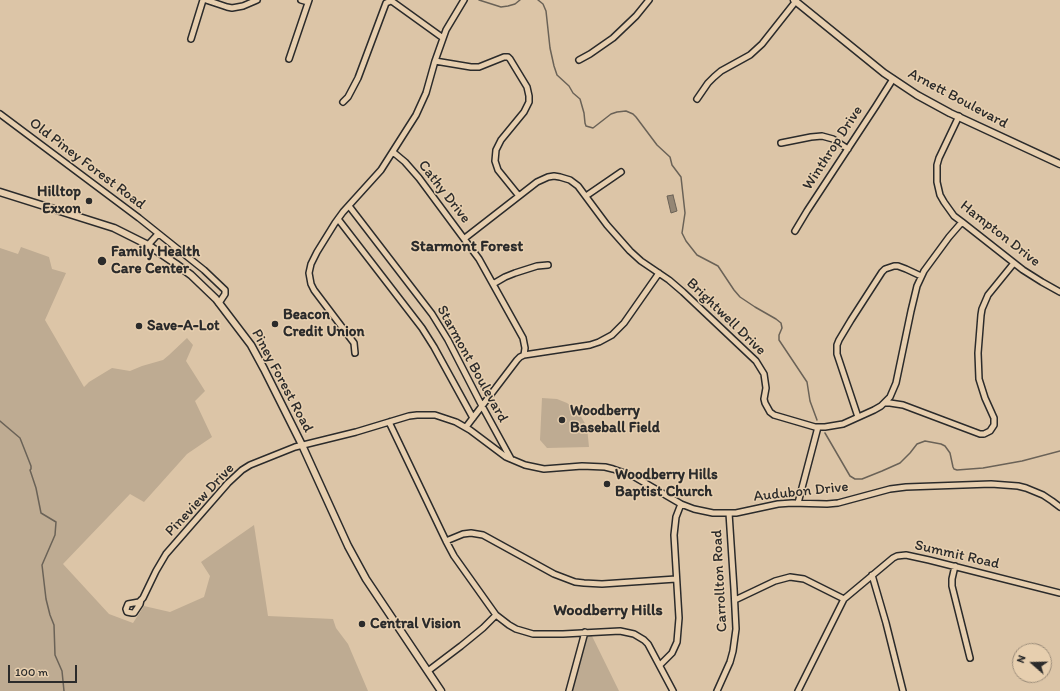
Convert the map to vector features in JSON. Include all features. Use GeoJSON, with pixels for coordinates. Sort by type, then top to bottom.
{"type":"FeatureCollection","features":[{"type":"Feature","properties":{"kind":"main road","name":"Arnett Boulevard"},"geometry":{"type":"LineString","coordinates":[[795,1],[862,56],[892,79],[917,95],[1060,164]]}},
{"type":"Feature","properties":{"kind":"main road","name":"Piney Forest Road"},"geometry":{"type":"LineString","coordinates":[[0,192],[114,228],[148,245],[176,264],[191,275],[216,298],[251,345],[302,445],[348,546],[366,579],[441,691]]}},
{"type":"Feature","properties":{"kind":"street"},"geometry":{"type":"LineString","coordinates":[[191,39],[205,0],[232,8],[243,6],[257,0]]}},
{"type":"Feature","properties":{"kind":"street"},"geometry":{"type":"LineString","coordinates":[[289,59],[308,1],[301,0]]}},
{"type":"Feature","properties":{"kind":"street"},"geometry":{"type":"LineString","coordinates":[[355,353],[354,344],[314,290],[310,279],[311,264],[338,219],[381,170],[416,115],[426,93],[442,38],[464,0]]}},
{"type":"Feature","properties":{"kind":"street"},"geometry":{"type":"LineString","coordinates":[[579,60],[602,47],[636,16],[649,0]]}},
{"type":"Feature","properties":{"kind":"street"},"geometry":{"type":"LineString","coordinates":[[696,99],[708,83],[721,71],[750,55],[762,44],[795,1]]}},
{"type":"Feature","properties":{"kind":"street"},"geometry":{"type":"LineString","coordinates":[[343,102],[348,97],[358,78],[386,3],[393,2],[442,38]]}},
{"type":"Feature","properties":{"kind":"street"},"geometry":{"type":"LineString","coordinates":[[435,61],[480,67],[504,57],[508,57],[510,59],[527,87],[529,102],[524,112],[501,140],[496,150],[495,161],[498,170],[519,196]]}},
{"type":"Feature","properties":{"kind":"street","name":"Winthrop Drive"},"geometry":{"type":"LineString","coordinates":[[795,231],[892,79]]}},
{"type":"Feature","properties":{"kind":"street","name":"Old Piney Forest Road"},"geometry":{"type":"LineString","coordinates":[[0,114],[204,270],[225,290],[225,294],[219,303]]}},
{"type":"Feature","properties":{"kind":"street","name":"Hampton Drive"},"geometry":{"type":"LineString","coordinates":[[958,116],[940,158],[937,174],[938,190],[944,202],[954,216],[1014,263],[1060,292]]}},
{"type":"Feature","properties":{"kind":"street"},"geometry":{"type":"LineString","coordinates":[[781,143],[822,136],[833,139],[848,149]]}},
{"type":"Feature","properties":{"kind":"street","name":"Cathy Drive"},"geometry":{"type":"LineString","coordinates":[[393,152],[405,162],[419,178],[479,259],[524,338],[524,355]]}},
{"type":"Feature","properties":{"kind":"street"},"geometry":{"type":"LineString","coordinates":[[586,196],[621,172]]}},
{"type":"Feature","properties":{"kind":"street","name":"Brightwell Drive"},"geometry":{"type":"LineString","coordinates":[[464,238],[538,182],[554,176],[570,180],[578,186],[626,247],[641,261],[683,292],[756,361],[764,374],[766,383],[765,403],[770,412],[774,415],[818,427],[833,426],[843,424],[885,403]]}},
{"type":"Feature","properties":{"kind":"street","name":"Starmont Boulevard"},"geometry":{"type":"LineString","coordinates":[[349,206],[432,314],[448,340],[511,460]]}},
{"type":"Feature","properties":{"kind":"street","name":"Starmont Boulevard"},"geometry":{"type":"LineString","coordinates":[[338,219],[422,328],[473,418]]}},
{"type":"Feature","properties":{"kind":"street"},"geometry":{"type":"LineString","coordinates":[[885,403],[890,397],[896,383],[911,311],[921,276],[962,222]]}},
{"type":"Feature","properties":{"kind":"street"},"geometry":{"type":"LineString","coordinates":[[148,245],[158,234]]}},
{"type":"Feature","properties":{"kind":"street"},"geometry":{"type":"LineString","coordinates":[[885,403],[903,405],[980,434],[990,431],[994,425],[994,418],[985,398],[979,379],[978,353],[982,308],[988,295],[1014,263]]}},
{"type":"Feature","properties":{"kind":"street"},"geometry":{"type":"LineString","coordinates":[[493,284],[515,273],[537,266],[548,265]]}},
{"type":"Feature","properties":{"kind":"street"},"geometry":{"type":"LineString","coordinates":[[858,417],[837,354],[837,345],[839,340],[885,269],[898,266],[921,276]]}},
{"type":"Feature","properties":{"kind":"street"},"geometry":{"type":"LineString","coordinates":[[466,427],[517,360],[524,355],[590,345],[617,332],[659,273]]}},
{"type":"Feature","properties":{"kind":"street","name":"Audubon Drive"},"geometry":{"type":"LineString","coordinates":[[302,445],[356,432],[409,416],[426,414],[448,418],[466,427],[511,460],[525,465],[544,469],[582,466],[605,467],[613,469],[633,476],[681,504],[703,511],[729,513],[772,505],[798,503],[816,505],[838,503],[890,489],[906,487],[991,484],[1026,488],[1043,495],[1060,507]]}},
{"type":"Feature","properties":{"kind":"street"},"geometry":{"type":"LineString","coordinates":[[389,422],[446,541],[458,562],[496,615],[516,629],[533,634],[620,631],[626,631],[634,634],[648,644],[673,691]]}},
{"type":"Feature","properties":{"kind":"street"},"geometry":{"type":"LineString","coordinates":[[798,503],[818,427]]}},
{"type":"Feature","properties":{"kind":"street","name":"Pineview Drive"},"geometry":{"type":"LineString","coordinates":[[141,600],[158,566],[166,554],[235,476],[250,465],[270,456],[302,445]]}},
{"type":"Feature","properties":{"kind":"street"},"geometry":{"type":"LineString","coordinates":[[660,665],[672,653],[677,642],[679,618],[674,531],[676,517],[681,504]]}},
{"type":"Feature","properties":{"kind":"street","name":"Carrollton Road"},"geometry":{"type":"LineString","coordinates":[[717,691],[730,662],[736,629],[729,513]]}},
{"type":"Feature","properties":{"kind":"street"},"geometry":{"type":"LineString","coordinates":[[446,541],[463,534],[483,535],[554,574],[575,582],[602,584],[676,579]]}},
{"type":"Feature","properties":{"kind":"street","name":"Summit Road"},"geometry":{"type":"LineString","coordinates":[[798,691],[844,599],[893,558],[902,555],[929,560],[1060,593]]}},
{"type":"Feature","properties":{"kind":"street"},"geometry":{"type":"LineString","coordinates":[[955,566],[952,586],[970,658]]}},
{"type":"Feature","properties":{"kind":"street"},"geometry":{"type":"LineString","coordinates":[[872,575],[903,691]]}},
{"type":"Feature","properties":{"kind":"street"},"geometry":{"type":"LineString","coordinates":[[735,600],[784,577],[804,579],[844,599]]}},
{"type":"Feature","properties":{"kind":"street"},"geometry":{"type":"LineString","coordinates":[[428,671],[467,642],[496,615]]}},
{"type":"Feature","properties":{"kind":"street"},"geometry":{"type":"LineString","coordinates":[[569,691],[585,632]]}},
{"type":"Feature","properties":{"kind":"shaded area"},"geometry":{"type":"Polygon","coordinates":[[[673,195],[677,211],[671,213],[667,196],[673,195]]]}},
{"type":"Feature","properties":{"kind":"shaded area"},"geometry":{"type":"Polygon","coordinates":[[[21,247],[49,257],[52,269],[66,273],[45,320],[84,387],[89,382],[112,368],[130,371],[163,360],[187,338],[193,345],[186,361],[205,391],[195,401],[212,437],[187,454],[144,502],[130,494],[63,564],[109,614],[133,623],[144,606],[170,612],[204,597],[210,576],[201,562],[254,525],[268,616],[333,619],[336,628],[348,644],[368,691],[0,691],[0,248],[18,254],[21,247]]]}},
{"type":"Feature","properties":{"kind":"shaded area","name":"Woodberry Baseball Field"},"geometry":{"type":"Polygon","coordinates":[[[542,398],[557,399],[567,403],[579,413],[587,427],[589,447],[547,448],[540,440],[542,398]]]}},
{"type":"Feature","properties":{"kind":"shaded area"},"geometry":{"type":"Polygon","coordinates":[[[585,632],[590,632],[619,691],[569,691],[585,632]]]}},
{"type":"Feature","properties":{"kind":"waterway"},"geometry":{"type":"LineString","coordinates":[[479,0],[501,7],[515,4],[520,0]]}},
{"type":"Feature","properties":{"kind":"waterway"},"geometry":{"type":"LineString","coordinates":[[538,0],[543,4],[546,11],[550,48],[557,75],[580,99],[586,126],[593,128],[611,114],[626,111],[636,117],[657,145],[670,157],[672,165],[681,177],[685,213],[682,233],[686,241],[697,255],[718,266],[740,297],[781,323],[782,328],[779,335],[779,340],[807,382],[810,401],[817,420]]}},
{"type":"Feature","properties":{"kind":"waterway"},"geometry":{"type":"LineString","coordinates":[[0,421],[20,438],[31,466],[30,470],[36,488],[41,513],[56,522],[55,535],[42,565],[46,599],[54,625],[55,655],[62,671],[64,691]]}},
{"type":"Feature","properties":{"kind":"waterway"},"geometry":{"type":"LineString","coordinates":[[825,433],[850,476],[855,479],[862,479],[900,463],[917,444],[925,441],[945,446],[950,453],[953,467],[957,470],[983,468],[1022,461],[1060,451]]}},
{"type":"Feature","properties":{"kind":"place","name":"Hilltop Exxon"},"geometry":{"type":"Point","coordinates":[89,201]}},
{"type":"Feature","properties":{"kind":"place","name":"Family Health Care Center"},"geometry":{"type":"Point","coordinates":[102,261]}},
{"type":"Feature","properties":{"kind":"place","name":"Beacon Credit Union"},"geometry":{"type":"Point","coordinates":[275,324]}},
{"type":"Feature","properties":{"kind":"place","name":"Save-A-Lot"},"geometry":{"type":"Point","coordinates":[139,326]}},
{"type":"Feature","properties":{"kind":"place","name":"Woodberry Baseball Field"},"geometry":{"type":"Point","coordinates":[562,420]}},
{"type":"Feature","properties":{"kind":"place","name":"Woodberry Hills Baptist Church"},"geometry":{"type":"Point","coordinates":[607,484]}},
{"type":"Feature","properties":{"kind":"place","name":"Central Vision"},"geometry":{"type":"Point","coordinates":[362,624]}},
{"type":"Feature","properties":{"kind":"district","name":"Starmont Forest"},"geometry":{"type":"Point","coordinates":[467,247]}},
{"type":"Feature","properties":{"kind":"district","name":"Woodberry Hills"},"geometry":{"type":"Point","coordinates":[608,611]}}]}
